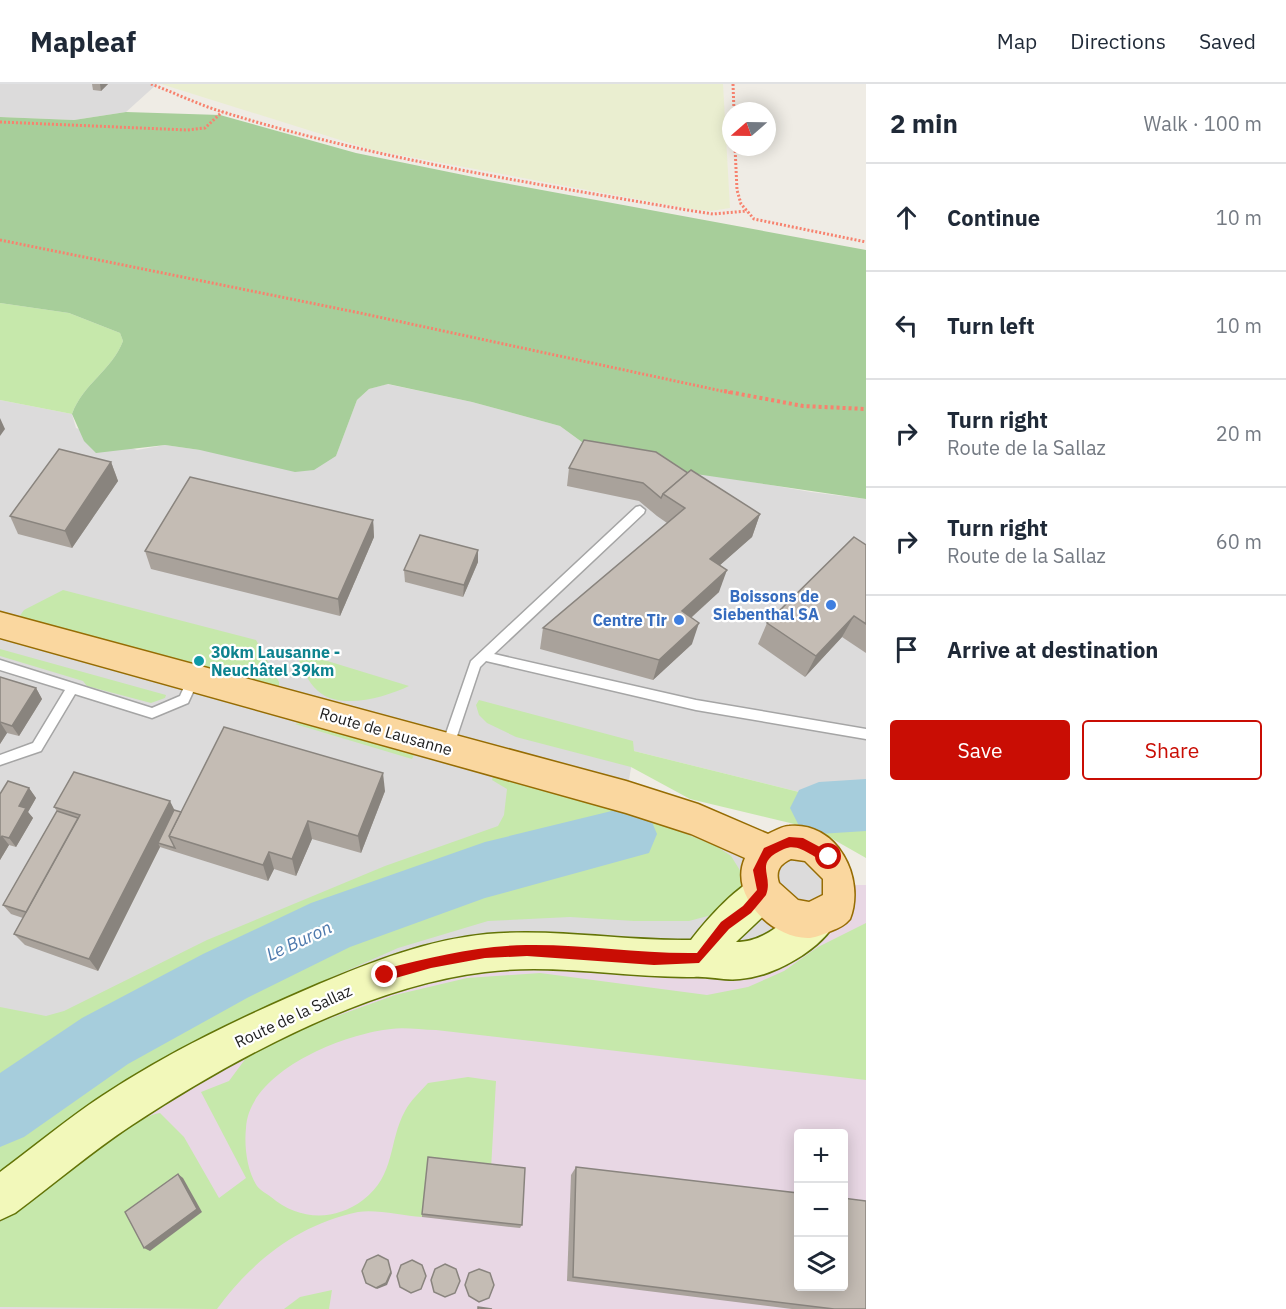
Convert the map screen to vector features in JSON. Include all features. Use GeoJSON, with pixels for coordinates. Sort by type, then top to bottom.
{"type":"FeatureCollection","features":[{"type":"Feature","properties":{"kind":"main road","name":"Route de Lausanne"},"geometry":{"type":"LineString","coordinates":[[0,625],[703,821],[735,834],[767,852]]}},
{"type":"Feature","properties":{"kind":"main road"},"geometry":{"type":"LineString","coordinates":[[789,842],[817,849],[829,857],[854,885],[829,914],[818,919],[802,920],[786,915],[772,905],[763,892],[758,870],[767,852],[789,842]]}},
{"type":"Feature","properties":{"kind":"main road"},"geometry":{"type":"LineString","coordinates":[[699,958],[725,926],[747,909],[763,892]]}},
{"type":"Feature","properties":{"kind":"main road","name":"Route de la Sallaz"},"geometry":{"type":"LineString","coordinates":[[0,1198],[116,1110],[188,1068],[257,1030],[385,975],[431,962],[485,953],[527,950],[654,959],[699,958],[740,962],[764,956],[783,946],[818,919]]}},
{"type":"Feature","properties":{"kind":"lane"},"geometry":{"type":"LineString","coordinates":[[447,748],[475,664],[640,510]]}},
{"type":"Feature","properties":{"kind":"lane"},"geometry":{"type":"LineString","coordinates":[[483,656],[696,705],[866,734]]}},
{"type":"Feature","properties":{"kind":"lane"},"geometry":{"type":"LineString","coordinates":[[0,665],[152,713],[184,699],[193,679]]}},
{"type":"Feature","properties":{"kind":"lane"},"geometry":{"type":"LineString","coordinates":[[0,760],[37,747],[73,687]]}},
{"type":"Feature","properties":{"kind":"path"},"geometry":{"type":"LineString","coordinates":[[151,84],[222,112],[366,150],[506,179],[687,210],[713,214],[747,211]]}},
{"type":"Feature","properties":{"kind":"path"},"geometry":{"type":"LineString","coordinates":[[733,84],[734,102]]}},
{"type":"Feature","properties":{"kind":"path"},"geometry":{"type":"LineString","coordinates":[[0,122],[187,130],[205,128],[222,112]]}},
{"type":"Feature","properties":{"kind":"path"},"geometry":{"type":"LineString","coordinates":[[735,156],[737,190],[741,204],[754,219],[866,242]]}},
{"type":"Feature","properties":{"kind":"path"},"geometry":{"type":"LineString","coordinates":[[0,240],[360,313],[746,396],[803,406],[866,409]]}},
{"type":"Feature","properties":{"kind":"shaded area"},"geometry":{"type":"Polygon","coordinates":[[[0,84],[157,84],[126,112],[74,120],[0,117],[0,84]]]}},
{"type":"Feature","properties":{"kind":"shaded area"},"geometry":{"type":"Polygon","coordinates":[[[387,384],[472,402],[560,426],[601,456],[811,492],[866,499],[866,793],[819,797],[634,751],[626,797],[829,857],[829,914],[0,1198],[0,400],[72,414],[76,428],[137,450],[165,445],[200,450],[336,456],[357,400],[369,389],[387,384]]]}},
{"type":"Feature","properties":{"kind":"shaded area"},"geometry":{"type":"Polygon","coordinates":[[[843,885],[866,885],[866,1309],[0,1309],[0,1198],[116,1111],[431,962],[739,961],[843,885]]]}},
{"type":"Feature","properties":{"kind":"green space"},"geometry":{"type":"Polygon","coordinates":[[[161,84],[723,84],[722,156],[727,156],[730,208],[711,211],[690,209],[372,150],[161,84]]]}},
{"type":"Feature","properties":{"kind":"green space"},"geometry":{"type":"Polygon","coordinates":[[[126,112],[220,115],[356,153],[488,180],[866,250],[866,499],[621,463],[601,456],[560,426],[472,402],[388,384],[369,389],[357,400],[336,456],[314,470],[295,472],[200,450],[165,445],[96,453],[84,441],[72,414],[83,394],[112,360],[123,341],[120,333],[69,313],[0,303],[0,117],[74,120],[126,112]]]}},
{"type":"Feature","properties":{"kind":"green space"},"geometry":{"type":"Polygon","coordinates":[[[0,303],[69,313],[120,333],[123,341],[118,351],[83,394],[72,414],[0,400],[0,303]]]}},
{"type":"Feature","properties":{"kind":"green space"},"geometry":{"type":"Polygon","coordinates":[[[63,590],[256,640],[279,682],[279,687],[19,617],[24,610],[63,590]]]}},
{"type":"Feature","properties":{"kind":"green space"},"geometry":{"type":"Polygon","coordinates":[[[0,649],[166,695],[165,698],[151,703],[87,686],[83,681],[0,656],[0,649]]]}},
{"type":"Feature","properties":{"kind":"green space"},"geometry":{"type":"Polygon","coordinates":[[[298,652],[409,686],[376,698],[363,700],[338,700],[327,697],[318,691],[305,674],[296,654],[298,652]]]}},
{"type":"Feature","properties":{"kind":"green space"},"geometry":{"type":"Polygon","coordinates":[[[479,700],[633,741],[634,751],[819,797],[866,793],[866,858],[815,829],[690,799],[631,767],[516,737],[487,723],[479,715],[476,705],[479,700]]]}},
{"type":"Feature","properties":{"kind":"green space"},"geometry":{"type":"Polygon","coordinates":[[[300,723],[415,753],[412,759],[295,724],[300,723]]]}},
{"type":"Feature","properties":{"kind":"green space"},"geometry":{"type":"Polygon","coordinates":[[[494,773],[654,821],[716,846],[731,856],[741,872],[741,887],[736,901],[719,913],[689,921],[634,921],[570,917],[488,921],[398,948],[287,997],[193,1045],[0,1173],[0,1007],[46,1016],[64,1011],[207,940],[385,866],[498,826],[504,815],[507,789],[492,780],[494,773]]]}},
{"type":"Feature","properties":{"kind":"green space"},"geometry":{"type":"Polygon","coordinates":[[[866,923],[866,1080],[436,1030],[396,1028],[371,1032],[325,1047],[302,1059],[263,1089],[251,1108],[245,1135],[249,1166],[258,1187],[282,1205],[304,1214],[328,1215],[352,1207],[374,1190],[381,1180],[400,1123],[407,1107],[416,1096],[428,1083],[468,1077],[496,1081],[491,1169],[428,1162],[422,1217],[365,1211],[316,1226],[297,1235],[262,1260],[231,1291],[217,1309],[0,1307],[0,1222],[79,1160],[124,1129],[160,1113],[184,1137],[219,1198],[246,1178],[201,1092],[229,1081],[249,1054],[312,1025],[395,995],[467,978],[540,973],[707,995],[748,987],[784,971],[818,947],[866,923]]]}},
{"type":"Feature","properties":{"kind":"green space"},"geometry":{"type":"Polygon","coordinates":[[[332,1290],[329,1309],[284,1309],[300,1297],[332,1290]]]}},
{"type":"Feature","properties":{"kind":"building"},"geometry":{"type":"Polygon","coordinates":[[[584,440],[656,452],[688,473],[661,498],[643,483],[569,468],[584,440]]]}},
{"type":"Feature","properties":{"kind":"building"},"geometry":{"type":"Polygon","coordinates":[[[59,449],[111,462],[65,531],[10,516],[59,449]]]}},
{"type":"Feature","properties":{"kind":"building"},"geometry":{"type":"Polygon","coordinates":[[[691,470],[760,514],[710,559],[727,570],[682,611],[699,623],[659,660],[543,628],[685,508],[663,494],[691,470]]]}},
{"type":"Feature","properties":{"kind":"building"},"geometry":{"type":"Polygon","coordinates":[[[190,477],[373,520],[338,599],[145,551],[190,477]]]}},
{"type":"Feature","properties":{"kind":"building"},"geometry":{"type":"Polygon","coordinates":[[[420,535],[478,550],[464,585],[404,570],[420,535]]]}},
{"type":"Feature","properties":{"kind":"building","name":"Boissons de Siebenthal SA"},"geometry":{"type":"Polygon","coordinates":[[[854,537],[866,545],[866,624],[854,616],[816,656],[767,623],[854,537]]]}},
{"type":"Feature","properties":{"kind":"building"},"geometry":{"type":"Polygon","coordinates":[[[0,677],[36,688],[12,726],[0,722],[0,677]]]}},
{"type":"Feature","properties":{"kind":"building"},"geometry":{"type":"Polygon","coordinates":[[[224,727],[383,773],[358,836],[308,821],[292,859],[269,852],[263,865],[169,836],[224,727]]]}},
{"type":"Feature","properties":{"kind":"building"},"geometry":{"type":"Polygon","coordinates":[[[74,772],[170,801],[89,959],[14,934],[80,815],[54,807],[74,772]]]}},
{"type":"Feature","properties":{"kind":"building"},"geometry":{"type":"Polygon","coordinates":[[[8,781],[29,788],[19,806],[26,808],[9,838],[2,836],[0,839],[0,794],[8,781]]]}},
{"type":"Feature","properties":{"kind":"building"},"geometry":{"type":"Polygon","coordinates":[[[174,810],[181,812],[169,836],[175,848],[158,843],[174,810]]]}},
{"type":"Feature","properties":{"kind":"building"},"geometry":{"type":"Polygon","coordinates":[[[57,811],[78,818],[26,912],[3,905],[57,811]]]}},
{"type":"Feature","properties":{"kind":"building"},"geometry":{"type":"Polygon","coordinates":[[[428,1157],[525,1168],[522,1225],[422,1214],[428,1157]]]}},
{"type":"Feature","properties":{"kind":"building"},"geometry":{"type":"Polygon","coordinates":[[[576,1167],[794,1193],[794,1291],[848,1291],[848,1199],[866,1201],[866,1309],[834,1309],[573,1277],[576,1167]]]}},
{"type":"Feature","properties":{"kind":"building"},"geometry":{"type":"Polygon","coordinates":[[[178,1174],[197,1209],[144,1248],[125,1212],[178,1174]]]}},
{"type":"Feature","properties":{"kind":"building"},"geometry":{"type":"Polygon","coordinates":[[[378,1255],[388,1260],[391,1272],[386,1283],[376,1288],[366,1283],[362,1271],[367,1260],[378,1255]]]}},
{"type":"Feature","properties":{"kind":"building"},"geometry":{"type":"Polygon","coordinates":[[[412,1260],[422,1265],[426,1276],[421,1289],[411,1293],[400,1287],[397,1276],[401,1265],[412,1260]]]}},
{"type":"Feature","properties":{"kind":"building"},"geometry":{"type":"Polygon","coordinates":[[[445,1264],[456,1269],[460,1281],[455,1293],[445,1297],[434,1292],[431,1280],[435,1269],[445,1264]]]}},
{"type":"Feature","properties":{"kind":"building"},"geometry":{"type":"Polygon","coordinates":[[[479,1269],[490,1273],[494,1285],[489,1298],[479,1302],[469,1296],[465,1285],[469,1273],[479,1269]]]}},
{"type":"Feature","properties":{"kind":"waterway","name":"Le Buron"},"geometry":{"type":"LineString","coordinates":[[819,808],[866,805]]}},
{"type":"Feature","properties":{"kind":"waterway","name":"Le Buron"},"geometry":{"type":"LineString","coordinates":[[0,1113],[105,1041],[225,976],[333,924],[485,870],[628,834]]}},
{"type":"Feature","properties":{"kind":"place","name":"Boissons de Siebenthal SA"},"geometry":{"type":"Point","coordinates":[831,605]}},
{"type":"Feature","properties":{"kind":"place","name":"Centre Tir"},"geometry":{"type":"Point","coordinates":[679,620]}},
{"type":"Feature","properties":{"kind":"place","name":"30km Lausanne - Neuchâtel 39km"},"geometry":{"type":"Point","coordinates":[199,661]}},
{"type":"Feature","properties":{"kind":"route"},"geometry":{"type":"LineString","coordinates":[[385,975],[431,962],[485,953],[527,950],[654,959],[699,958],[725,926],[747,909],[763,892],[758,870],[767,852],[778,845],[789,842],[803,843],[829,857]]}}]}
